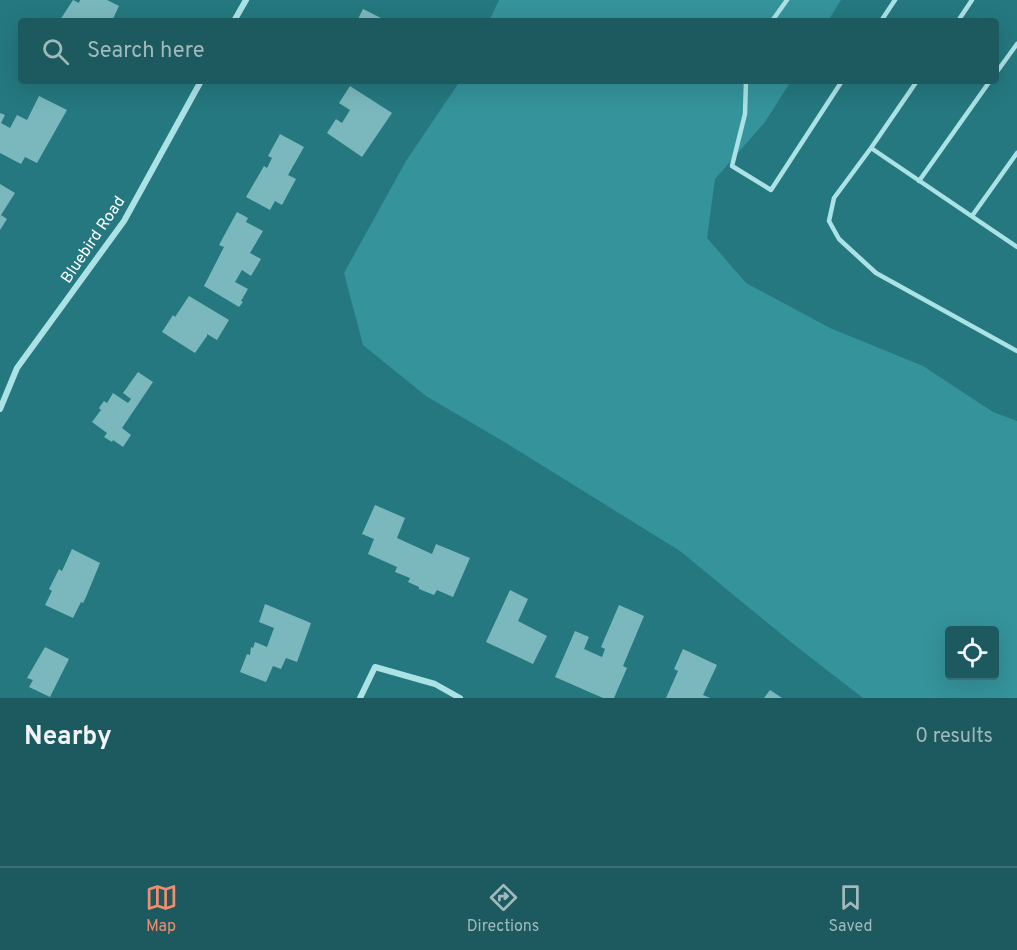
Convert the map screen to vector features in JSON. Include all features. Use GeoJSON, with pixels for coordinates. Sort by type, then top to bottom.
{"type":"FeatureCollection","features":[{"type":"Feature","properties":{"kind":"street"},"geometry":{"type":"LineString","coordinates":[[236,18],[246,0]]}},
{"type":"Feature","properties":{"kind":"street","name":"Bluebird Road"},"geometry":{"type":"LineString","coordinates":[[0,409],[17,368],[124,221],[199,84]]}},
{"type":"Feature","properties":{"kind":"street"},"geometry":{"type":"LineString","coordinates":[[360,698],[375,667],[435,684],[460,698]]}},
{"type":"Feature","properties":{"kind":"lane"},"geometry":{"type":"LineString","coordinates":[[774,18],[787,0]]}},
{"type":"Feature","properties":{"kind":"lane"},"geometry":{"type":"LineString","coordinates":[[883,18],[895,0]]}},
{"type":"Feature","properties":{"kind":"lane"},"geometry":{"type":"LineString","coordinates":[[960,18],[972,0]]}},
{"type":"Feature","properties":{"kind":"lane"},"geometry":{"type":"LineString","coordinates":[[999,69],[1017,44]]}},
{"type":"Feature","properties":{"kind":"lane"},"geometry":{"type":"LineString","coordinates":[[746,84],[745,114],[732,166],[771,190],[840,84]]}},
{"type":"Feature","properties":{"kind":"lane"},"geometry":{"type":"LineString","coordinates":[[915,84],[834,198],[829,221],[839,239],[876,273],[1017,351]]}},
{"type":"Feature","properties":{"kind":"lane"},"geometry":{"type":"LineString","coordinates":[[919,181],[988,84]]}},
{"type":"Feature","properties":{"kind":"lane"},"geometry":{"type":"LineString","coordinates":[[871,148],[1017,247]]}},
{"type":"Feature","properties":{"kind":"lane"},"geometry":{"type":"LineString","coordinates":[[972,216],[1017,153]]}},
{"type":"Feature","properties":{"kind":"shaded area"},"geometry":{"type":"Polygon","coordinates":[[[499,0],[841,0],[830,18],[490,18],[499,0]]]}},
{"type":"Feature","properties":{"kind":"shaded area"},"geometry":{"type":"Polygon","coordinates":[[[458,84],[789,84],[765,122],[715,179],[707,238],[746,283],[830,328],[923,366],[993,412],[1017,421],[1017,698],[863,698],[680,551],[426,396],[363,345],[344,273],[406,161],[458,84]]]}},
{"type":"Feature","properties":{"kind":"building"},"geometry":{"type":"Polygon","coordinates":[[[73,0],[79,3],[80,0],[107,0],[119,6],[113,18],[61,18],[73,0]]]}},
{"type":"Feature","properties":{"kind":"building"},"geometry":{"type":"Polygon","coordinates":[[[363,9],[381,18],[358,18],[363,9]]]}},
{"type":"Feature","properties":{"kind":"building"},"geometry":{"type":"Polygon","coordinates":[[[350,86],[392,113],[362,157],[327,133],[336,119],[342,123],[350,110],[339,103],[350,86]]]}},
{"type":"Feature","properties":{"kind":"building"},"geometry":{"type":"Polygon","coordinates":[[[39,96],[67,110],[37,163],[25,157],[21,164],[0,153],[0,113],[5,115],[1,123],[10,128],[17,115],[27,120],[39,96]]]}},
{"type":"Feature","properties":{"kind":"building"},"geometry":{"type":"Polygon","coordinates":[[[280,134],[304,147],[288,175],[296,179],[282,205],[275,201],[270,210],[246,197],[264,166],[267,168],[272,158],[268,156],[280,134]]]}},
{"type":"Feature","properties":{"kind":"building"},"geometry":{"type":"Polygon","coordinates":[[[0,184],[15,193],[1,215],[7,219],[0,230],[0,184]]]}},
{"type":"Feature","properties":{"kind":"building"},"geometry":{"type":"Polygon","coordinates":[[[237,212],[248,218],[246,222],[263,231],[250,253],[261,259],[251,276],[242,270],[235,282],[248,289],[239,307],[204,286],[224,247],[219,245],[237,212]]]}},
{"type":"Feature","properties":{"kind":"building"},"geometry":{"type":"Polygon","coordinates":[[[189,296],[229,320],[217,340],[207,334],[195,353],[162,332],[189,296]]]}},
{"type":"Feature","properties":{"kind":"building"},"geometry":{"type":"Polygon","coordinates":[[[138,372],[153,382],[122,428],[131,435],[123,447],[104,437],[107,433],[92,422],[101,410],[99,408],[104,401],[107,403],[113,393],[128,403],[131,399],[123,393],[138,372]]]}},
{"type":"Feature","properties":{"kind":"building"},"geometry":{"type":"Polygon","coordinates":[[[375,505],[405,518],[397,538],[432,554],[436,544],[470,558],[453,597],[437,590],[434,595],[419,589],[408,582],[410,578],[395,572],[397,567],[368,554],[374,539],[362,534],[375,505]]]}},
{"type":"Feature","properties":{"kind":"building"},"geometry":{"type":"Polygon","coordinates":[[[72,549],[100,563],[86,597],[73,618],[45,605],[52,591],[49,589],[59,569],[62,571],[72,549]]]}},
{"type":"Feature","properties":{"kind":"building"},"geometry":{"type":"Polygon","coordinates":[[[510,590],[528,599],[518,621],[547,636],[533,664],[486,642],[510,590]]]}},
{"type":"Feature","properties":{"kind":"building"},"geometry":{"type":"Polygon","coordinates":[[[265,604],[311,623],[297,662],[286,658],[281,669],[273,666],[266,682],[240,672],[247,654],[250,655],[251,647],[253,648],[255,642],[267,647],[274,628],[259,622],[265,604]]]}},
{"type":"Feature","properties":{"kind":"building"},"geometry":{"type":"Polygon","coordinates":[[[619,605],[644,616],[623,666],[627,668],[614,698],[603,698],[555,677],[575,631],[589,637],[584,649],[602,657],[605,649],[601,647],[619,605]]]}},
{"type":"Feature","properties":{"kind":"building"},"geometry":{"type":"Polygon","coordinates":[[[45,647],[69,659],[50,697],[29,687],[33,680],[27,678],[45,647]]]}},
{"type":"Feature","properties":{"kind":"building"},"geometry":{"type":"Polygon","coordinates":[[[683,649],[717,665],[703,695],[710,698],[666,698],[678,671],[674,669],[683,649]]]}},
{"type":"Feature","properties":{"kind":"building"},"geometry":{"type":"Polygon","coordinates":[[[770,690],[782,698],[764,698],[770,690]]]}}]}
